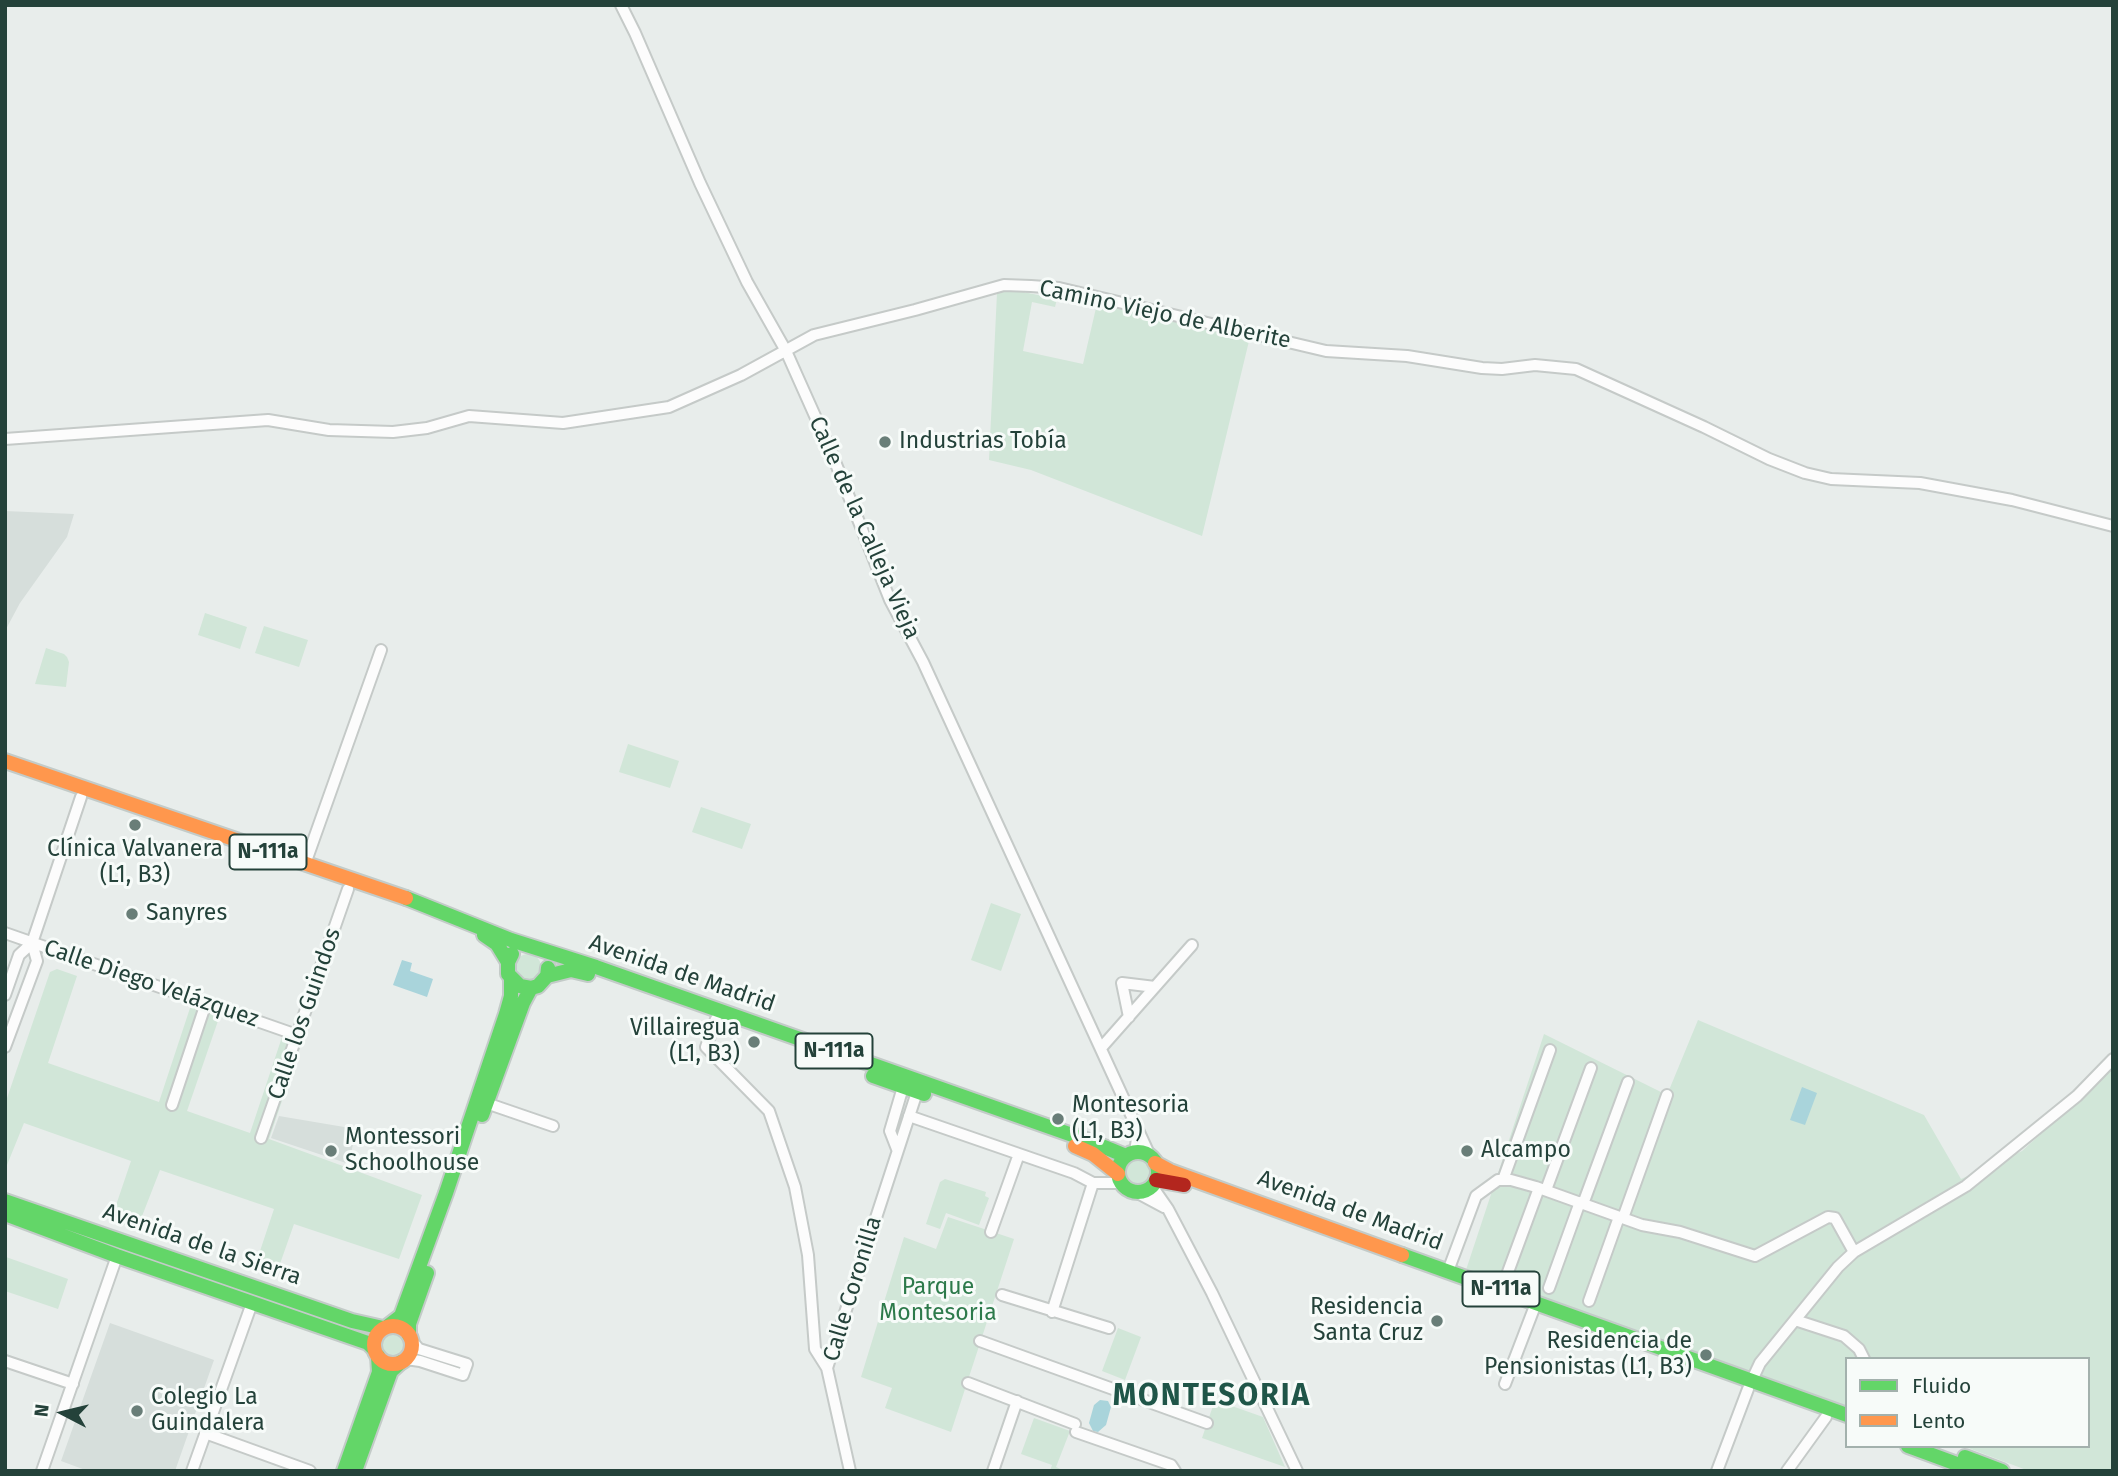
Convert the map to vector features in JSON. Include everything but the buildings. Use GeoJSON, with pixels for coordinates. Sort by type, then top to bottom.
{"type":"FeatureCollection","features":[{"type":"Feature","properties":{"kind":"main road","name":"Avenida de Madrid"},"geometry":{"type":"LineString","coordinates":[[5,761],[418,902],[535,948],[1141,1157],[1170,1171],[1448,1270],[1845,1423]]}},
{"type":"Feature","properties":{"kind":"main road","name":"N-111a"},"geometry":{"type":"LineString","coordinates":[[5,771],[487,936],[497,944],[508,962],[511,979]]}},
{"type":"Feature","properties":{"kind":"main road"},"geometry":{"type":"LineString","coordinates":[[508,962],[514,952],[535,948],[548,962],[547,976],[538,986],[520,986],[511,979]]}},
{"type":"Feature","properties":{"kind":"main road","name":"Avenida de Madrid"},"geometry":{"type":"LineString","coordinates":[[547,976],[562,971],[578,971],[716,1019],[1083,1149],[1102,1160],[1119,1178]]}},
{"type":"Feature","properties":{"kind":"main road"},"geometry":{"type":"LineString","coordinates":[[344,1471],[380,1368],[375,1337],[401,1316],[506,1014],[511,996],[511,979]]}},
{"type":"Feature","properties":{"kind":"main road"},"geometry":{"type":"LineString","coordinates":[[355,1471],[391,1371],[410,1354],[410,1320],[486,1103],[531,988]]}},
{"type":"Feature","properties":{"kind":"main road"},"geometry":{"type":"LineString","coordinates":[[1119,1178],[1118,1167],[1141,1157],[1157,1174],[1154,1183],[1142,1192],[1136,1192]]}},
{"type":"Feature","properties":{"kind":"main road","name":"N-111a"},"geometry":{"type":"LineString","coordinates":[[1119,1178],[1136,1192]]}},
{"type":"Feature","properties":{"kind":"main road","name":"Avenida de Madrid"},"geometry":{"type":"LineString","coordinates":[[1154,1183],[1171,1181],[1533,1311],[1845,1414]]}},
{"type":"Feature","properties":{"kind":"main road","name":"Avenida de la Sierra"},"geometry":{"type":"LineString","coordinates":[[5,1201],[352,1321],[386,1327]]}},
{"type":"Feature","properties":{"kind":"main road","name":"Avenida de la Sierra"},"geometry":{"type":"LineString","coordinates":[[5,1214],[368,1343],[376,1353]]}},
{"type":"Feature","properties":{"kind":"main road"},"geometry":{"type":"LineString","coordinates":[[386,1327],[400,1327],[410,1338]]}},
{"type":"Feature","properties":{"kind":"main road"},"geometry":{"type":"LineString","coordinates":[[376,1353],[388,1363],[403,1360]]}},
{"type":"Feature","properties":{"kind":"main road"},"geometry":{"type":"LineString","coordinates":[[1913,1448],[1976,1471]]}},
{"type":"Feature","properties":{"kind":"main road"},"geometry":{"type":"LineString","coordinates":[[1940,1448],[2002,1471]]}},
{"type":"Feature","properties":{"kind":"street","name":"Calle de la Calleja Vieja"},"geometry":{"type":"LineString","coordinates":[[621,5],[747,282],[786,351],[890,600],[923,662],[1138,1129],[1141,1157]]}},
{"type":"Feature","properties":{"kind":"street","name":"Camino Viejo de Alberite"},"geometry":{"type":"LineString","coordinates":[[5,439],[268,420],[329,430],[393,432],[427,428],[469,416],[563,423],[669,407],[741,375],[814,335],[1004,285],[1059,288],[1326,351],[1407,356],[1482,368],[1502,369],[1535,365],[1576,369],[1769,459],[1805,473],[1831,479],[1920,483],[2011,500],[2113,526]]}},
{"type":"Feature","properties":{"kind":"street"},"geometry":{"type":"LineString","coordinates":[[305,864],[381,650]]}},
{"type":"Feature","properties":{"kind":"street"},"geometry":{"type":"LineString","coordinates":[[5,995],[19,955],[32,943],[81,797]]}},
{"type":"Feature","properties":{"kind":"street","name":"Calle los Guindos"},"geometry":{"type":"LineString","coordinates":[[261,1138],[348,889]]}},
{"type":"Feature","properties":{"kind":"street","name":"Calle Diego Velázquez"},"geometry":{"type":"LineString","coordinates":[[5,933],[297,1035]]}},
{"type":"Feature","properties":{"kind":"street"},"geometry":{"type":"LineString","coordinates":[[5,1047],[37,961],[32,943]]}},
{"type":"Feature","properties":{"kind":"street"},"geometry":{"type":"LineString","coordinates":[[1101,1048],[1192,945]]}},
{"type":"Feature","properties":{"kind":"street"},"geometry":{"type":"LineString","coordinates":[[1129,1017],[1122,983],[1155,987]]}},
{"type":"Feature","properties":{"kind":"street"},"geometry":{"type":"LineString","coordinates":[[172,1105],[206,1003]]}},
{"type":"Feature","properties":{"kind":"street"},"geometry":{"type":"LineString","coordinates":[[716,1019],[706,1047],[769,1111],[795,1187],[808,1255],[815,1349],[827,1368]]}},
{"type":"Feature","properties":{"kind":"street"},"geometry":{"type":"LineString","coordinates":[[1503,1180],[1550,1050]]}},
{"type":"Feature","properties":{"kind":"street"},"geometry":{"type":"LineString","coordinates":[[1717,1471],[1760,1363],[1838,1267],[1854,1252],[1966,1186],[2077,1096],[2113,1059]]}},
{"type":"Feature","properties":{"kind":"street"},"geometry":{"type":"LineString","coordinates":[[1508,1272],[1591,1068]]}},
{"type":"Feature","properties":{"kind":"street"},"geometry":{"type":"LineString","coordinates":[[1549,1288],[1628,1082]]}},
{"type":"Feature","properties":{"kind":"street","name":"Calle Coronilla"},"geometry":{"type":"LineString","coordinates":[[850,1471],[827,1368],[909,1116],[910,1089]]}},
{"type":"Feature","properties":{"kind":"street","name":"Calle Coronilla"},"geometry":{"type":"LineString","coordinates":[[897,1149],[890,1131],[910,1089]]}},
{"type":"Feature","properties":{"kind":"street"},"geometry":{"type":"LineString","coordinates":[[1589,1301],[1667,1096]]}},
{"type":"Feature","properties":{"kind":"street"},"geometry":{"type":"LineString","coordinates":[[486,1103],[553,1126]]}},
{"type":"Feature","properties":{"kind":"street"},"geometry":{"type":"LineString","coordinates":[[909,1116],[1074,1173],[1093,1183],[1119,1178]]}},
{"type":"Feature","properties":{"kind":"street"},"geometry":{"type":"LineString","coordinates":[[991,1232],[1020,1154]]}},
{"type":"Feature","properties":{"kind":"street"},"geometry":{"type":"LineString","coordinates":[[1448,1270],[1476,1196],[1498,1180],[1511,1180],[1542,1189],[1642,1225],[1680,1232],[1755,1256],[1828,1217],[1835,1218],[1854,1252]]}},
{"type":"Feature","properties":{"kind":"street"},"geometry":{"type":"LineString","coordinates":[[1052,1312],[1093,1183]]}},
{"type":"Feature","properties":{"kind":"street"},"geometry":{"type":"LineString","coordinates":[[1154,1183],[1212,1293],[1297,1471]]}},
{"type":"Feature","properties":{"kind":"street"},"geometry":{"type":"LineString","coordinates":[[1168,1209],[1170,1192],[1188,1187]]}},
{"type":"Feature","properties":{"kind":"street"},"geometry":{"type":"LineString","coordinates":[[1136,1192],[1168,1209]]}},
{"type":"Feature","properties":{"kind":"street"},"geometry":{"type":"LineString","coordinates":[[42,1471],[117,1256]]}},
{"type":"Feature","properties":{"kind":"street"},"geometry":{"type":"LineString","coordinates":[[1002,1295],[1109,1328]]}},
{"type":"Feature","properties":{"kind":"street"},"geometry":{"type":"LineString","coordinates":[[192,1471],[252,1303]]}},
{"type":"Feature","properties":{"kind":"street"},"geometry":{"type":"LineString","coordinates":[[1505,1384],[1533,1311]]}},
{"type":"Feature","properties":{"kind":"street"},"geometry":{"type":"LineString","coordinates":[[1795,1321],[1844,1336],[1859,1349],[1863,1357]]}},
{"type":"Feature","properties":{"kind":"street"},"geometry":{"type":"LineString","coordinates":[[403,1360],[465,1370],[419,1349],[410,1338]]}},
{"type":"Feature","properties":{"kind":"street"},"geometry":{"type":"LineString","coordinates":[[980,1341],[1207,1423]]}},
{"type":"Feature","properties":{"kind":"street"},"geometry":{"type":"LineString","coordinates":[[5,1362],[73,1384]]}},
{"type":"Feature","properties":{"kind":"street"},"geometry":{"type":"LineString","coordinates":[[968,1383],[1171,1465],[1175,1471]]}},
{"type":"Feature","properties":{"kind":"street"},"geometry":{"type":"LineString","coordinates":[[993,1471],[1017,1401]]}},
{"type":"Feature","properties":{"kind":"street"},"geometry":{"type":"LineString","coordinates":[[1787,1471],[1826,1417]]}},
{"type":"Feature","properties":{"kind":"street"},"geometry":{"type":"LineString","coordinates":[[205,1433],[310,1471]]}},
{"type":"Feature","properties":{"kind":"shaded area"},"geometry":{"type":"Polygon","coordinates":[[[5,511],[74,514],[67,537],[20,603],[5,631],[5,511]]]}},
{"type":"Feature","properties":{"kind":"shaded area","name":"Montessori Schoolhouse"},"geometry":{"type":"Polygon","coordinates":[[[279,1116],[356,1129],[349,1164],[271,1138],[279,1116]]]}},
{"type":"Feature","properties":{"kind":"shaded area","name":"Colegio La Guindalera"},"geometry":{"type":"Polygon","coordinates":[[[110,1323],[214,1360],[175,1471],[88,1471],[61,1461],[110,1323]]]}},
{"type":"Feature","properties":{"kind":"green space"},"geometry":{"type":"Polygon","coordinates":[[[1014,290],[1057,299],[1055,307],[1032,302],[1023,351],[1083,364],[1096,308],[1103,309],[1105,304],[1227,331],[1232,337],[1249,341],[1202,536],[1031,470],[989,460],[997,293],[1014,290]]]}},
{"type":"Feature","properties":{"kind":"green space"},"geometry":{"type":"Polygon","coordinates":[[[205,613],[247,627],[240,649],[198,635],[205,613]]]}},
{"type":"Feature","properties":{"kind":"green space"},"geometry":{"type":"Polygon","coordinates":[[[264,626],[308,640],[299,667],[255,653],[264,626]]]}},
{"type":"Feature","properties":{"kind":"green space"},"geometry":{"type":"Polygon","coordinates":[[[46,648],[67,657],[69,662],[66,687],[35,684],[46,648]]]}},
{"type":"Feature","properties":{"kind":"green space"},"geometry":{"type":"Polygon","coordinates":[[[628,744],[679,761],[670,788],[619,772],[628,744]]]}},
{"type":"Feature","properties":{"kind":"green space"},"geometry":{"type":"Polygon","coordinates":[[[701,807],[751,824],[742,849],[692,832],[701,807]]]}},
{"type":"Feature","properties":{"kind":"green space"},"geometry":{"type":"Polygon","coordinates":[[[991,903],[1021,914],[1001,971],[971,960],[991,903]]]}},
{"type":"Feature","properties":{"kind":"green space"},"geometry":{"type":"Polygon","coordinates":[[[528,954],[537,958],[541,967],[537,976],[528,980],[519,976],[515,967],[519,958],[528,954]]]}},
{"type":"Feature","properties":{"kind":"green space"},"geometry":{"type":"Polygon","coordinates":[[[57,969],[77,976],[48,1063],[159,1102],[191,1005],[220,1015],[187,1111],[250,1133],[282,1037],[301,1045],[269,1139],[422,1195],[399,1259],[294,1224],[275,1278],[254,1269],[274,1209],[160,1170],[137,1229],[111,1220],[131,1161],[24,1123],[5,1170],[5,1104],[50,972],[57,969]]]}},
{"type":"Feature","properties":{"kind":"green space"},"geometry":{"type":"Polygon","coordinates":[[[1698,1020],[1924,1115],[1961,1179],[2022,1151],[2113,1068],[2113,1471],[2029,1471],[1968,1448],[2090,1448],[2090,1357],[1845,1357],[1845,1405],[1464,1276],[1544,1034],[1667,1095],[1698,1020]]]}},
{"type":"Feature","properties":{"kind":"green space"},"geometry":{"type":"Polygon","coordinates":[[[1137,1159],[1146,1163],[1150,1172],[1146,1181],[1137,1185],[1128,1181],[1124,1172],[1128,1163],[1137,1159]]]}},
{"type":"Feature","properties":{"kind":"green space"},"geometry":{"type":"Polygon","coordinates":[[[945,1179],[986,1192],[985,1196],[989,1198],[979,1225],[946,1213],[940,1229],[926,1224],[940,1182],[945,1179]]]}},
{"type":"Feature","properties":{"kind":"green space","name":"Parque Montesoria"},"geometry":{"type":"Polygon","coordinates":[[[948,1217],[1014,1239],[951,1432],[885,1408],[892,1388],[861,1377],[904,1237],[936,1249],[948,1217]]]}},
{"type":"Feature","properties":{"kind":"green space"},"geometry":{"type":"Polygon","coordinates":[[[6,1257],[68,1279],[58,1309],[5,1291],[6,1257]]]}},
{"type":"Feature","properties":{"kind":"green space"},"geometry":{"type":"Polygon","coordinates":[[[394,1328],[406,1333],[411,1345],[406,1357],[394,1362],[382,1357],[377,1345],[382,1333],[394,1328]]]}},
{"type":"Feature","properties":{"kind":"green space"},"geometry":{"type":"Polygon","coordinates":[[[1118,1328],[1141,1337],[1125,1380],[1102,1371],[1118,1328]]]}},
{"type":"Feature","properties":{"kind":"green space"},"geometry":{"type":"Polygon","coordinates":[[[1215,1400],[1263,1417],[1285,1467],[1202,1438],[1215,1400]]]}},
{"type":"Feature","properties":{"kind":"green space"},"geometry":{"type":"Polygon","coordinates":[[[1034,1418],[1070,1431],[1056,1467],[1065,1471],[1050,1471],[1052,1465],[1021,1454],[1034,1418]]]}},
{"type":"Feature","properties":{"kind":"water"},"geometry":{"type":"Polygon","coordinates":[[[402,960],[412,963],[410,971],[433,979],[427,997],[393,985],[402,960]]]}},
{"type":"Feature","properties":{"kind":"water"},"geometry":{"type":"Polygon","coordinates":[[[1802,1087],[1817,1093],[1805,1125],[1790,1120],[1802,1087]]]}},
{"type":"Feature","properties":{"kind":"water"},"geometry":{"type":"Polygon","coordinates":[[[1100,1400],[1108,1401],[1111,1407],[1106,1425],[1098,1432],[1093,1431],[1089,1423],[1094,1405],[1100,1400]]]}},
{"type":"Feature","properties":{"kind":"traffic: fast"},"geometry":{"type":"LineString","coordinates":[[406,898],[511,940],[596,967],[1126,1156]]}},
{"type":"Feature","properties":{"kind":"traffic: fast"},"geometry":{"type":"LineString","coordinates":[[484,935],[497,944],[508,962]]}},
{"type":"Feature","properties":{"kind":"traffic: fast"},"geometry":{"type":"LineString","coordinates":[[512,954],[508,962],[508,974],[520,986],[538,986],[547,976],[548,968]]}},
{"type":"Feature","properties":{"kind":"traffic: fast"},"geometry":{"type":"LineString","coordinates":[[547,976],[571,970],[588,974]]}},
{"type":"Feature","properties":{"kind":"traffic: fast"},"geometry":{"type":"LineString","coordinates":[[388,1326],[401,1316],[446,1193],[506,1014],[511,996],[511,979]]}},
{"type":"Feature","properties":{"kind":"traffic: fast"},"geometry":{"type":"LineString","coordinates":[[482,1115],[531,988]]}},
{"type":"Feature","properties":{"kind":"traffic: fast"},"geometry":{"type":"LineString","coordinates":[[873,1076],[924,1094]]}},
{"type":"Feature","properties":{"kind":"traffic: fast"},"geometry":{"type":"LineString","coordinates":[[1138,1152],[1152,1158],[1158,1172],[1152,1186],[1138,1192],[1124,1186],[1118,1172],[1124,1158],[1138,1152]]}},
{"type":"Feature","properties":{"kind":"traffic: fast"},"geometry":{"type":"LineString","coordinates":[[5,1201],[352,1321],[383,1328]]}},
{"type":"Feature","properties":{"kind":"traffic: fast"},"geometry":{"type":"LineString","coordinates":[[5,1214],[368,1343],[374,1349]]}},
{"type":"Feature","properties":{"kind":"traffic: fast"},"geometry":{"type":"LineString","coordinates":[[1402,1255],[1845,1414]]}},
{"type":"Feature","properties":{"kind":"traffic: fast"},"geometry":{"type":"LineString","coordinates":[[409,1335],[409,1324],[427,1273]]}},
{"type":"Feature","properties":{"kind":"traffic: fast"},"geometry":{"type":"LineString","coordinates":[[344,1471],[379,1372],[378,1356]]}},
{"type":"Feature","properties":{"kind":"traffic: fast"},"geometry":{"type":"LineString","coordinates":[[355,1471],[391,1371],[401,1362]]}},
{"type":"Feature","properties":{"kind":"traffic: fast"},"geometry":{"type":"LineString","coordinates":[[1913,1448],[1976,1471]]}},
{"type":"Feature","properties":{"kind":"traffic: fast"},"geometry":{"type":"LineString","coordinates":[[1965,1457],[2002,1471]]}},
{"type":"Feature","properties":{"kind":"traffic: slow"},"geometry":{"type":"LineString","coordinates":[[5,761],[406,898]]}},
{"type":"Feature","properties":{"kind":"traffic: slow"},"geometry":{"type":"LineString","coordinates":[[1075,1146],[1093,1154],[1118,1174]]}},
{"type":"Feature","properties":{"kind":"traffic: slow"},"geometry":{"type":"LineString","coordinates":[[1155,1163],[1170,1171],[1402,1255]]}},
{"type":"Feature","properties":{"kind":"traffic: slow"},"geometry":{"type":"LineString","coordinates":[[393,1326],[406,1332],[412,1345],[406,1358],[393,1364],[380,1358],[374,1345],[380,1332],[393,1326]]}},
{"type":"Feature","properties":{"kind":"traffic: jam"},"geometry":{"type":"LineString","coordinates":[[1156,1180],[1184,1185]]}},
{"type":"Feature","properties":{"kind":"place","name":"Industrias Tobía"},"geometry":{"type":"Point","coordinates":[885,442]}},
{"type":"Feature","properties":{"kind":"place","name":"Clínica Valvanera (L1, B3)"},"geometry":{"type":"Point","coordinates":[135,825]}},
{"type":"Feature","properties":{"kind":"place","name":"Sanyres"},"geometry":{"type":"Point","coordinates":[132,914]}},
{"type":"Feature","properties":{"kind":"place","name":"Villairegua (L1, B3)"},"geometry":{"type":"Point","coordinates":[754,1042]}},
{"type":"Feature","properties":{"kind":"place","name":"Montesoria (L1, B3)"},"geometry":{"type":"Point","coordinates":[1058,1119]}},
{"type":"Feature","properties":{"kind":"place","name":"Montessori Schoolhouse"},"geometry":{"type":"Point","coordinates":[331,1151]}},
{"type":"Feature","properties":{"kind":"place","name":"Alcampo"},"geometry":{"type":"Point","coordinates":[1467,1151]}},
{"type":"Feature","properties":{"kind":"place","name":"Residencia Santa Cruz"},"geometry":{"type":"Point","coordinates":[1437,1321]}},
{"type":"Feature","properties":{"kind":"place","name":"Residencia de Pensionistas (L1, B3)"},"geometry":{"type":"Point","coordinates":[1706,1355]}},
{"type":"Feature","properties":{"kind":"place","name":"Colegio La Guindalera"},"geometry":{"type":"Point","coordinates":[137,1411]}},
{"type":"Feature","properties":{"kind":"district","name":"MONTESORIA"},"geometry":{"type":"Point","coordinates":[1212,1397]}}]}
